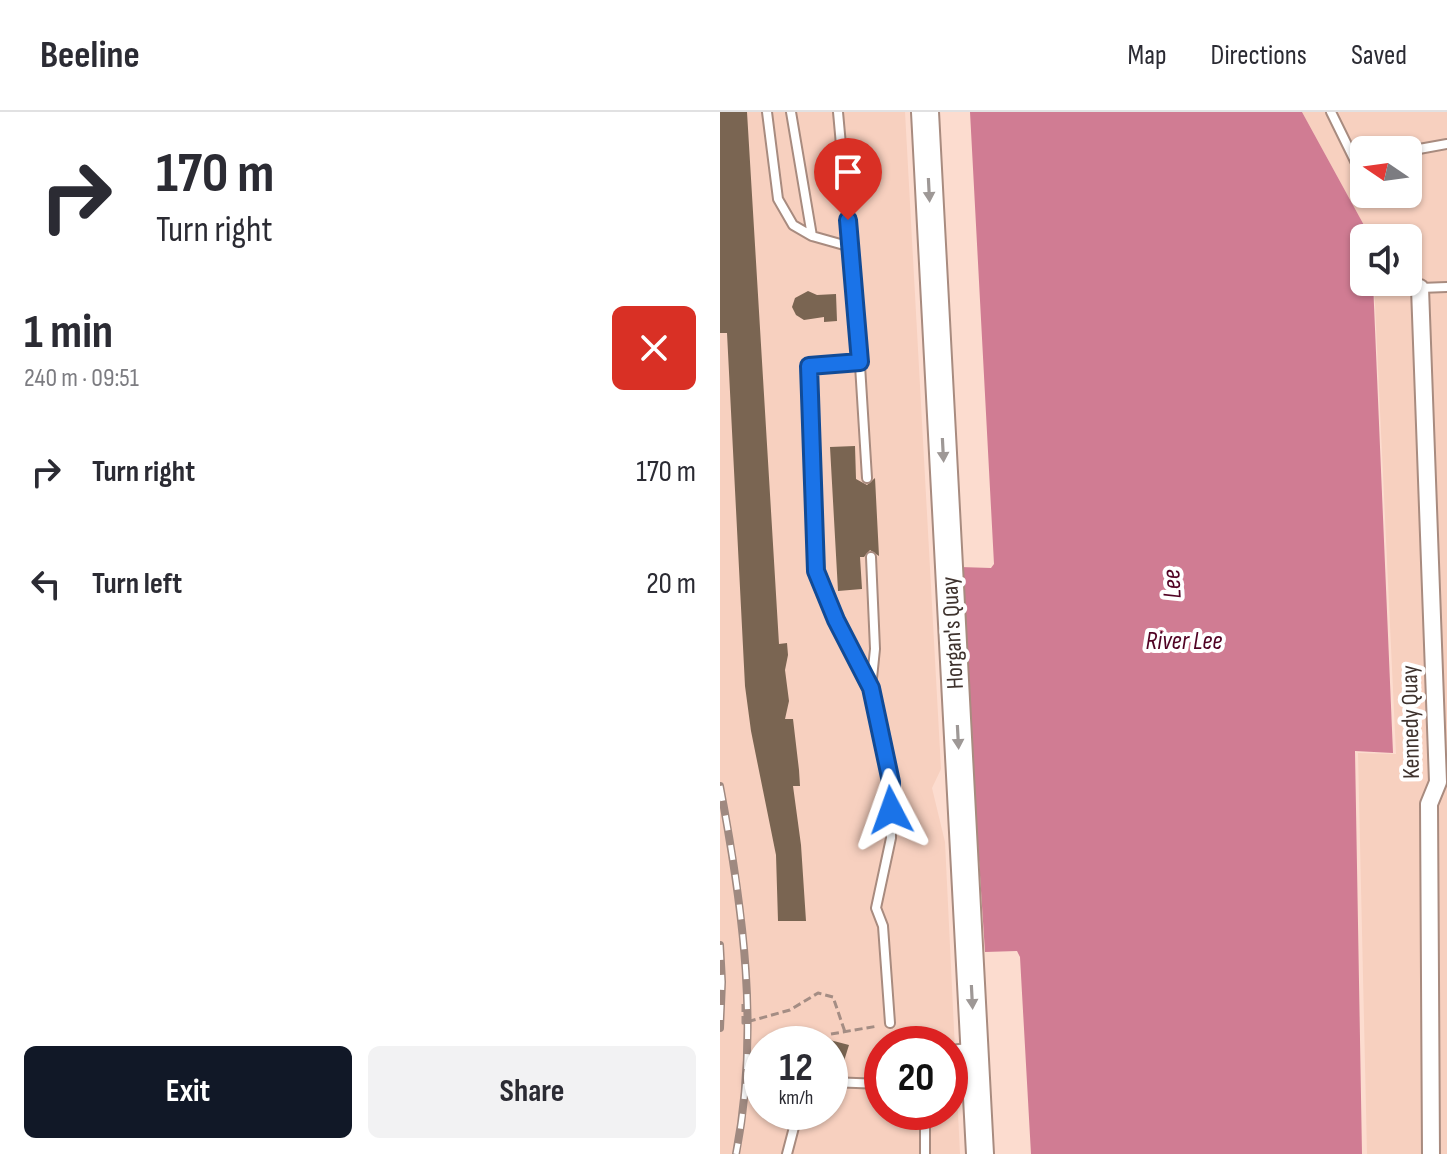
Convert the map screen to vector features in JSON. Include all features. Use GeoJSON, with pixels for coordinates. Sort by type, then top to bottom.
{"type":"FeatureCollection","features":[{"type":"Feature","properties":{"kind":"highway","name":"Horgan's Quay"},"geometry":{"type":"LineString","coordinates":[[925,112],[961,1026]]}},
{"type":"Feature","properties":{"kind":"highway","name":"Horgan's Quay"},"geometry":{"type":"LineString","coordinates":[[968,1084],[980,1154]]}},
{"type":"Feature","properties":{"kind":"street","name":"Kennedy Quay"},"geometry":{"type":"LineString","coordinates":[[1420,296],[1438,782],[1429,804],[1439,977],[1431,1154]]}},
{"type":"Feature","properties":{"kind":"lane"},"geometry":{"type":"LineString","coordinates":[[767,112],[778,199],[793,225],[812,236],[851,247]]}},
{"type":"Feature","properties":{"kind":"lane"},"geometry":{"type":"LineString","coordinates":[[791,112],[812,236]]}},
{"type":"Feature","properties":{"kind":"lane"},"geometry":{"type":"LineString","coordinates":[[838,112],[867,478]]}},
{"type":"Feature","properties":{"kind":"lane"},"geometry":{"type":"LineString","coordinates":[[1331,112],[1350,151]]}},
{"type":"Feature","properties":{"kind":"lane"},"geometry":{"type":"LineString","coordinates":[[1422,148],[1447,144]]}},
{"type":"Feature","properties":{"kind":"lane"},"geometry":{"type":"LineString","coordinates":[[1422,288],[1447,287]]}},
{"type":"Feature","properties":{"kind":"lane"},"geometry":{"type":"LineString","coordinates":[[860,362],[809,366],[816,571],[836,620],[871,688],[891,782],[891,838],[876,908],[883,926],[890,1023]]}},
{"type":"Feature","properties":{"kind":"lane"},"geometry":{"type":"LineString","coordinates":[[871,557],[875,649],[871,688]]}},
{"type":"Feature","properties":{"kind":"lane"},"geometry":{"type":"LineString","coordinates":[[787,1154],[793,1130]]}},
{"type":"Feature","properties":{"kind":"lane"},"geometry":{"type":"LineString","coordinates":[[925,1130],[925,1154]]}},
{"type":"Feature","properties":{"kind":"path"},"geometry":{"type":"LineString","coordinates":[[743,1004],[743,1023],[790,1010],[818,993],[833,997],[843,1026]]}},
{"type":"Feature","properties":{"kind":"path"},"geometry":{"type":"LineString","coordinates":[[848,1031],[890,1023]]}},
{"type":"Feature","properties":{"kind":"shaded area"},"geometry":{"type":"Polygon","coordinates":[[[720,112],[905,112],[941,769],[932,788],[945,842],[954,1026],[864,1026],[864,1130],[959,1130],[960,1154],[720,1154],[720,112]]]}},
{"type":"Feature","properties":{"kind":"shaded area"},"geometry":{"type":"Polygon","coordinates":[[[1302,112],[1447,112],[1447,1154],[1367,1154],[1358,753],[1396,754],[1375,296],[1422,296],[1422,224],[1363,224],[1355,208],[1422,208],[1422,136],[1350,136],[1350,200],[1302,112]]]}},
{"type":"Feature","properties":{"kind":"water","name":"River Lee"},"geometry":{"type":"Polygon","coordinates":[[[970,112],[1302,112],[1350,200],[1350,208],[1355,208],[1363,224],[1350,224],[1350,296],[1374,296],[1393,753],[1355,751],[1362,1154],[1031,1154],[1020,957],[1017,951],[985,952],[960,567],[991,568],[994,564],[970,112]]]}},
{"type":"Feature","properties":{"kind":"building"},"geometry":{"type":"Polygon","coordinates":[[[720,112],[747,112],[779,644],[787,643],[785,670],[789,701],[785,719],[793,719],[799,770],[800,786],[793,786],[806,921],[778,921],[776,855],[745,686],[727,333],[720,333],[720,112]]]}},
{"type":"Feature","properties":{"kind":"building"},"geometry":{"type":"Polygon","coordinates":[[[808,291],[817,295],[836,294],[837,321],[824,322],[824,317],[804,320],[796,315],[792,307],[795,298],[808,291]]]}},
{"type":"Feature","properties":{"kind":"building"},"geometry":{"type":"Polygon","coordinates":[[[855,446],[856,479],[867,485],[875,478],[879,556],[870,550],[860,557],[862,589],[838,591],[830,447],[855,446]]]}},
{"type":"Feature","properties":{"kind":"railway"},"geometry":{"type":"LineString","coordinates":[[720,786],[736,878],[746,970],[747,1062],[736,1154]]}},
{"type":"Feature","properties":{"kind":"railway"},"geometry":{"type":"LineString","coordinates":[[720,945],[720,1028]]}},
{"type":"Feature","properties":{"kind":"route"},"geometry":{"type":"LineString","coordinates":[[848,220],[860,362],[809,366],[816,571],[836,620],[871,688],[891,782],[891,810]]}},
{"type":"Feature","properties":{"kind":"water label","name":"Lee"},"geometry":{"type":"Point","coordinates":[1171,584]}}]}
